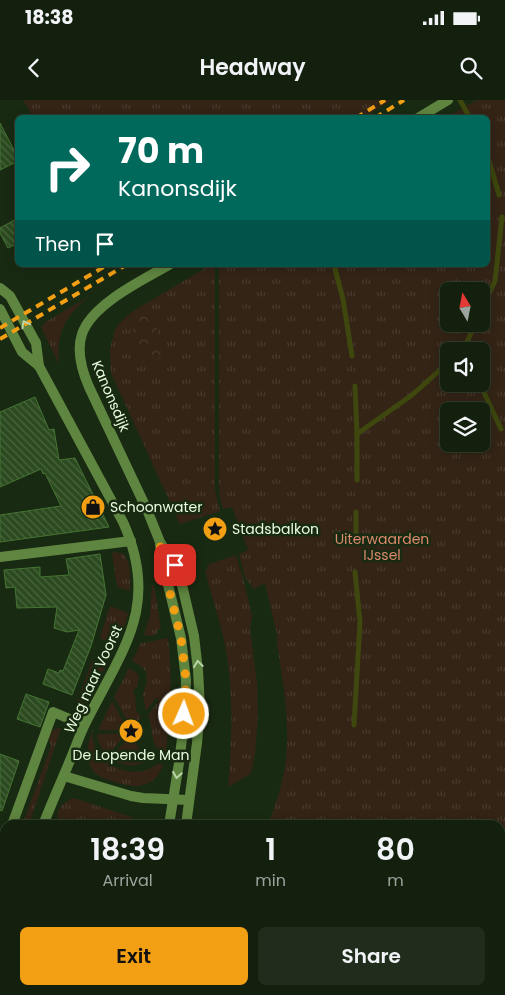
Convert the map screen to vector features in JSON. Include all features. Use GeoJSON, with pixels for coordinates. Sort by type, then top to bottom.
{"type":"FeatureCollection","features":[{"type":"Feature","properties":{"kind":"street"},"geometry":{"type":"LineString","coordinates":[[423,115],[448,100]]}},
{"type":"Feature","properties":{"kind":"street","name":"Kanonsdijk"},"geometry":{"type":"LineString","coordinates":[[166,267],[122,292],[96,313],[85,327],[80,349],[80,361],[89,387],[148,512],[160,542],[175,565],[182,585],[194,636],[200,708],[187,820]]}},
{"type":"Feature","properties":{"kind":"street","name":"Weg naar Voorst"},"geometry":{"type":"LineString","coordinates":[[0,288],[10,296],[36,343],[39,366],[123,522],[131,541],[138,574],[138,601],[130,637],[118,663],[84,724],[45,820]]}},
{"type":"Feature","properties":{"kind":"street","name":"Weg naar Voorst"},"geometry":{"type":"LineString","coordinates":[[0,310],[22,352],[39,366]]}},
{"type":"Feature","properties":{"kind":"street"},"geometry":{"type":"LineString","coordinates":[[0,557],[131,541]]}},
{"type":"Feature","properties":{"kind":"street","name":"Kanonsdijk"},"geometry":{"type":"LineString","coordinates":[[160,542],[161,556],[181,638],[186,680],[184,714],[170,820]]}},
{"type":"Feature","properties":{"kind":"street"},"geometry":{"type":"LineString","coordinates":[[14,820],[53,712],[84,724]]}},
{"type":"Feature","properties":{"kind":"street"},"geometry":{"type":"LineString","coordinates":[[64,776],[131,796],[189,800]]}},
{"type":"Feature","properties":{"kind":"green space"},"geometry":{"type":"Polygon","coordinates":[[[23,100],[392,100],[367,115],[32,115],[23,100]]]}},
{"type":"Feature","properties":{"kind":"green space","name":"Uiterwaarden IJssel"},"geometry":{"type":"Polygon","coordinates":[[[477,100],[505,100],[505,820],[270,820],[282,781],[287,751],[286,704],[277,634],[265,583],[254,589],[245,578],[239,554],[248,550],[232,507],[223,509],[220,498],[219,267],[490,267],[490,115],[451,115],[477,100]]]}},
{"type":"Feature","properties":{"kind":"green space"},"geometry":{"type":"Polygon","coordinates":[[[208,267],[215,267],[215,490],[220,511],[180,524],[111,373],[110,349],[114,333],[117,326],[129,314],[141,363],[164,356],[148,302],[208,267]]]}},
{"type":"Feature","properties":{"kind":"green space"},"geometry":{"type":"Polygon","coordinates":[[[90,296],[74,310],[64,326],[59,343],[59,364],[41,327],[45,322],[90,296]]]}},
{"type":"Feature","properties":{"kind":"green space"},"geometry":{"type":"Polygon","coordinates":[[[148,302],[165,356],[141,363],[129,314],[148,302]]]}},
{"type":"Feature","properties":{"kind":"green space"},"geometry":{"type":"Polygon","coordinates":[[[112,553],[123,554],[128,562],[130,591],[117,587],[112,553]]]}},
{"type":"Feature","properties":{"kind":"green space"},"geometry":{"type":"Polygon","coordinates":[[[236,555],[252,616],[250,629],[257,683],[258,716],[252,770],[250,774],[228,787],[231,733],[230,680],[223,636],[205,570],[208,569],[207,565],[236,555]]]}},
{"type":"Feature","properties":{"kind":"green space"},"geometry":{"type":"Polygon","coordinates":[[[152,585],[154,585],[161,629],[157,630],[157,634],[150,636],[144,635],[150,615],[152,585]]]}},
{"type":"Feature","properties":{"kind":"green space"},"geometry":{"type":"Polygon","coordinates":[[[110,606],[128,613],[116,646],[100,638],[110,606]]]}},
{"type":"Feature","properties":{"kind":"green space"},"geometry":{"type":"Polygon","coordinates":[[[168,638],[170,698],[165,758],[154,743],[148,715],[159,700],[156,698],[146,711],[143,695],[147,681],[146,672],[141,666],[132,661],[141,643],[168,638]]]}},
{"type":"Feature","properties":{"kind":"green space"},"geometry":{"type":"Polygon","coordinates":[[[92,661],[105,668],[83,704],[77,702],[92,661]]]}},
{"type":"Feature","properties":{"kind":"green space"},"geometry":{"type":"Polygon","coordinates":[[[129,668],[136,672],[139,678],[137,688],[135,687],[133,694],[135,695],[136,710],[141,717],[133,727],[130,726],[114,697],[129,668]]]}},
{"type":"Feature","properties":{"kind":"green space"},"geometry":{"type":"Polygon","coordinates":[[[112,701],[127,728],[126,730],[98,730],[112,701]]]}},
{"type":"Feature","properties":{"kind":"green space"},"geometry":{"type":"Polygon","coordinates":[[[61,728],[31,820],[22,820],[25,818],[51,746],[49,739],[52,731],[61,728]]]}},
{"type":"Feature","properties":{"kind":"green space"},"geometry":{"type":"Polygon","coordinates":[[[93,729],[95,746],[105,764],[107,762],[122,770],[138,772],[163,764],[155,779],[149,783],[136,786],[120,784],[95,773],[91,768],[88,756],[89,742],[93,729]]]}},
{"type":"Feature","properties":{"kind":"green space"},"geometry":{"type":"Polygon","coordinates":[[[126,733],[108,756],[98,740],[97,734],[126,733]]]}},
{"type":"Feature","properties":{"kind":"green space"},"geometry":{"type":"Polygon","coordinates":[[[129,736],[132,737],[146,762],[128,765],[111,759],[129,736]]]}},
{"type":"Feature","properties":{"kind":"green space"},"geometry":{"type":"Polygon","coordinates":[[[74,798],[136,820],[59,820],[59,809],[67,801],[74,798]]]}},
{"type":"Feature","properties":{"kind":"building"},"geometry":{"type":"Polygon","coordinates":[[[0,123],[15,152],[15,162],[0,170],[0,123]]]}},
{"type":"Feature","properties":{"kind":"building"},"geometry":{"type":"Polygon","coordinates":[[[15,220],[15,244],[8,248],[0,233],[0,228],[15,220]]]}},
{"type":"Feature","properties":{"kind":"building"},"geometry":{"type":"Polygon","coordinates":[[[35,397],[49,430],[54,429],[59,460],[75,458],[109,527],[0,542],[0,515],[61,506],[45,473],[43,474],[41,469],[0,487],[0,412],[35,397]]]}},
{"type":"Feature","properties":{"kind":"building"},"geometry":{"type":"Polygon","coordinates":[[[100,554],[106,595],[91,646],[72,695],[43,684],[48,669],[59,673],[60,670],[63,671],[79,630],[67,632],[54,628],[57,607],[17,608],[15,587],[6,588],[4,570],[40,567],[40,577],[69,575],[66,559],[100,554]]]}},
{"type":"Feature","properties":{"kind":"building"},"geometry":{"type":"Polygon","coordinates":[[[26,694],[49,702],[40,727],[17,719],[26,694]]]}},
{"type":"Feature","properties":{"kind":"building"},"geometry":{"type":"Polygon","coordinates":[[[0,754],[19,761],[2,811],[0,810],[0,754]]]}},
{"type":"Feature","properties":{"kind":"waterway"},"geometry":{"type":"LineString","coordinates":[[460,100],[468,115]]}},
{"type":"Feature","properties":{"kind":"waterway"},"geometry":{"type":"LineString","coordinates":[[490,164],[499,195]]}},
{"type":"Feature","properties":{"kind":"waterway"},"geometry":{"type":"LineString","coordinates":[[490,292],[495,281],[502,217]]}},
{"type":"Feature","properties":{"kind":"waterway"},"geometry":{"type":"LineString","coordinates":[[335,267],[343,299],[352,356]]}},
{"type":"Feature","properties":{"kind":"waterway"},"geometry":{"type":"LineString","coordinates":[[467,342],[471,332]]}},
{"type":"Feature","properties":{"kind":"waterway"},"geometry":{"type":"LineString","coordinates":[[357,434],[412,395],[440,370]]}},
{"type":"Feature","properties":{"kind":"waterway"},"geometry":{"type":"LineString","coordinates":[[355,386],[357,480]]}},
{"type":"Feature","properties":{"kind":"waterway"},"geometry":{"type":"LineString","coordinates":[[484,392],[501,429]]}},
{"type":"Feature","properties":{"kind":"waterway"},"geometry":{"type":"LineString","coordinates":[[356,512],[356,542]]}},
{"type":"Feature","properties":{"kind":"waterway"},"geometry":{"type":"LineString","coordinates":[[354,725],[360,622],[355,572]]}},
{"type":"Feature","properties":{"kind":"railway"},"geometry":{"type":"LineString","coordinates":[[361,115],[385,100]]}},
{"type":"Feature","properties":{"kind":"railway"},"geometry":{"type":"LineString","coordinates":[[380,115],[404,100]]}},
{"type":"Feature","properties":{"kind":"railway"},"geometry":{"type":"LineString","coordinates":[[0,328],[104,267]]}},
{"type":"Feature","properties":{"kind":"railway"},"geometry":{"type":"LineString","coordinates":[[0,339],[123,267]]}},
{"type":"Feature","properties":{"kind":"place","name":"Schoonwater"},"geometry":{"type":"Point","coordinates":[93,507]}},
{"type":"Feature","properties":{"kind":"place","name":"Stadsbalkon"},"geometry":{"type":"Point","coordinates":[215,529]}},
{"type":"Feature","properties":{"kind":"place","name":"De Lopende Man"},"geometry":{"type":"Point","coordinates":[131,731]}},
{"type":"Feature","properties":{"kind":"route"},"geometry":{"type":"LineString","coordinates":[[175,565],[160,542],[161,556],[181,638],[186,680],[184,714]]}}]}
